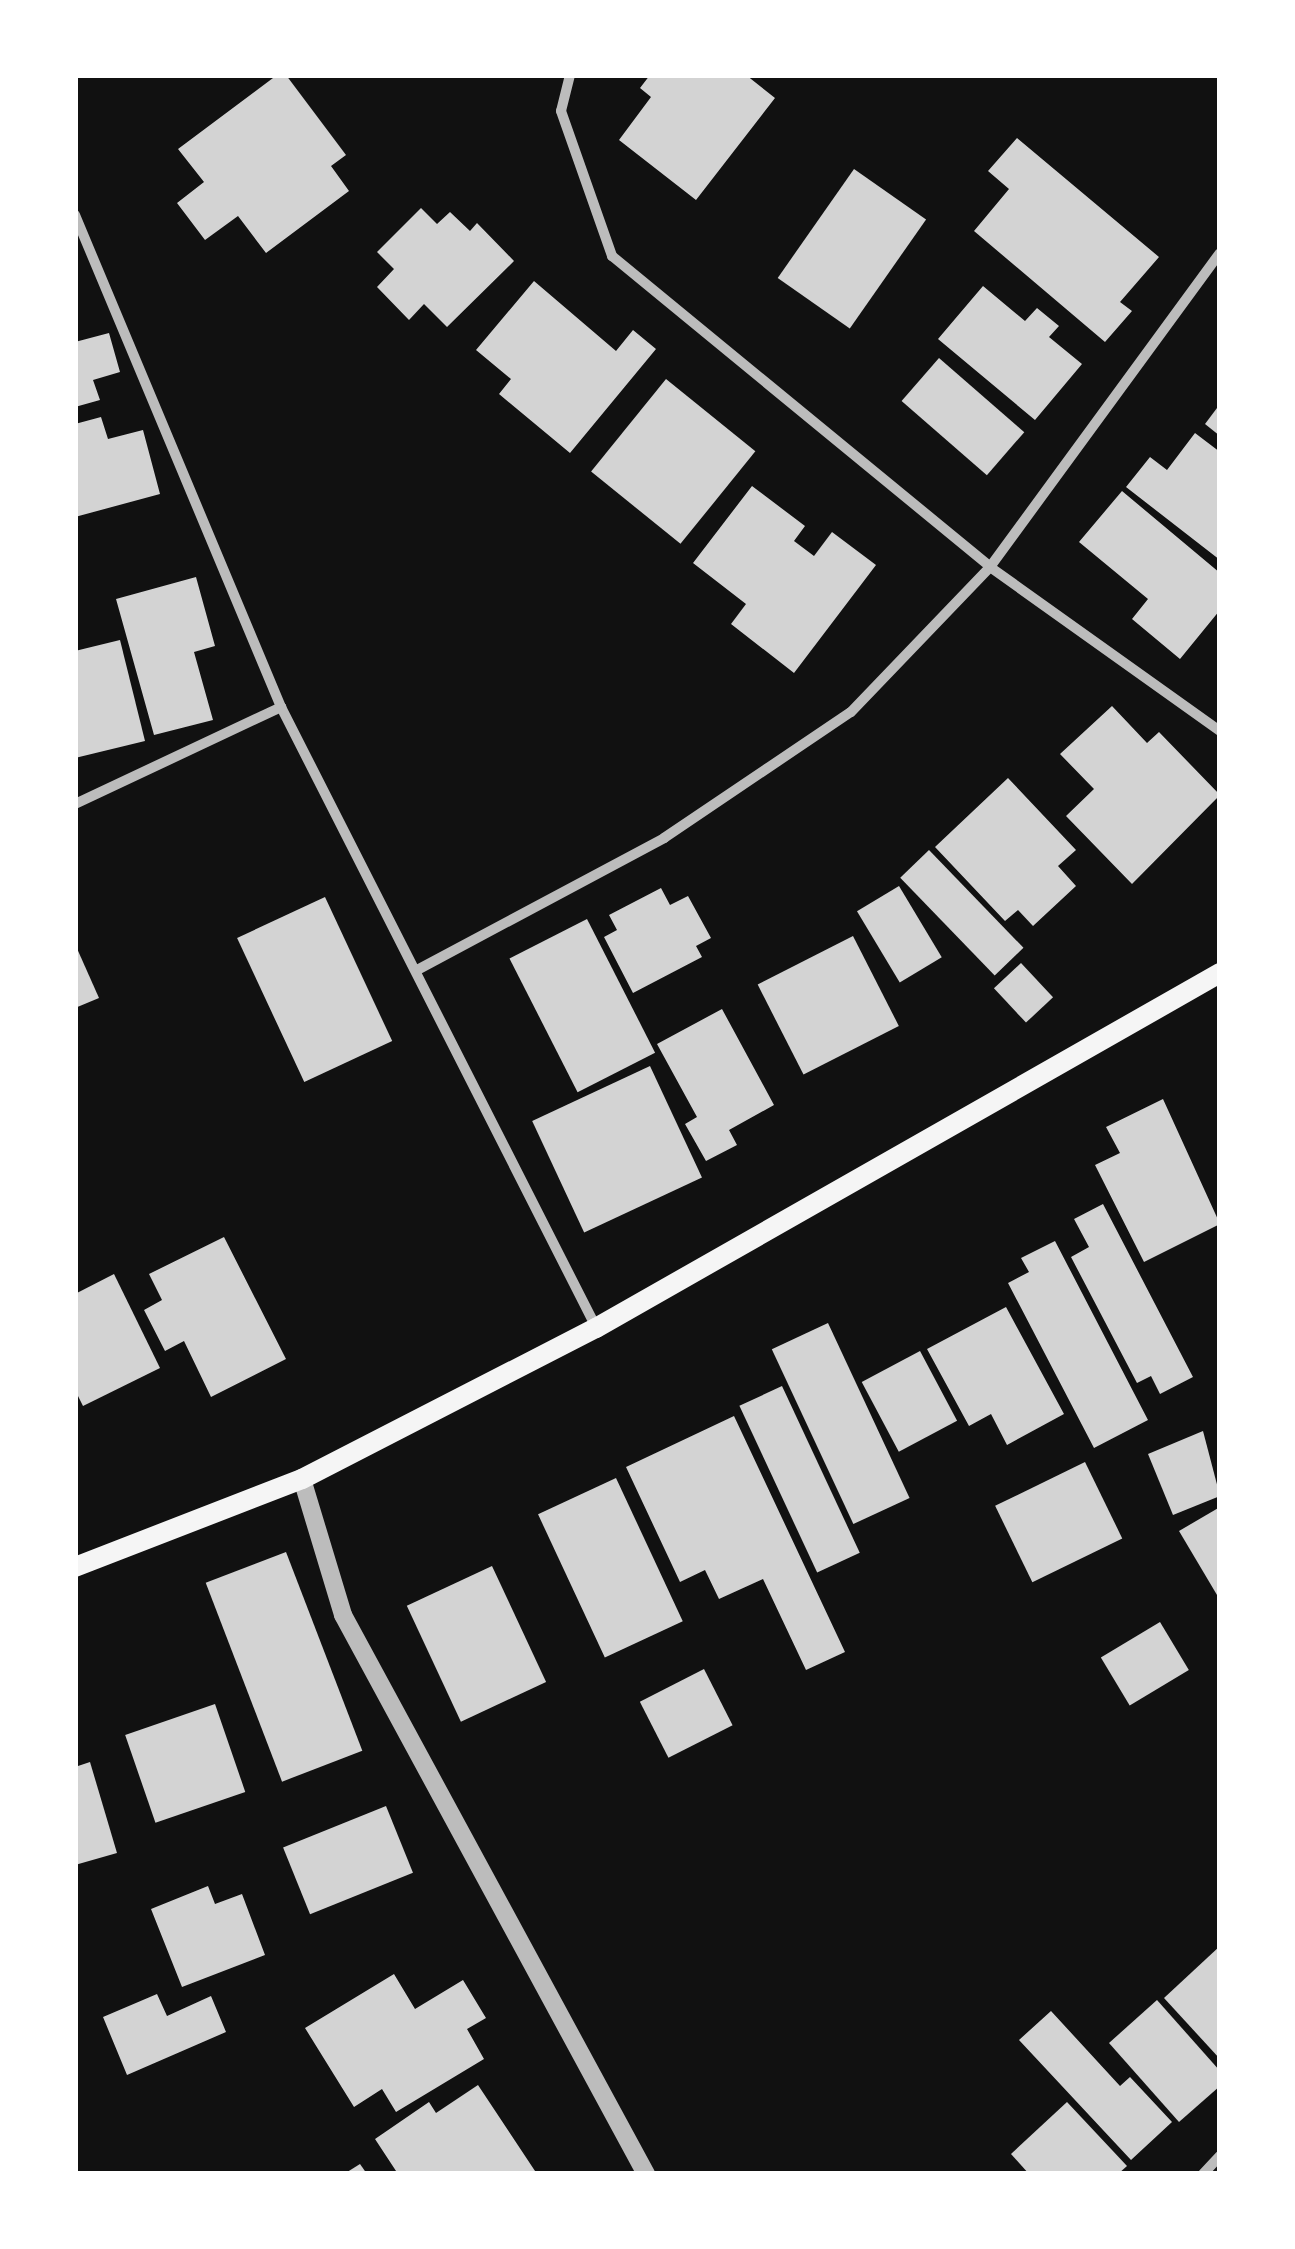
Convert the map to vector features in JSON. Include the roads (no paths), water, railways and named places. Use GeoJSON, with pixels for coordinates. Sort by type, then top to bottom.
{"type":"FeatureCollection","features":[{"type":"Feature","properties":{"kind":"main road"},"geometry":{"type":"LineString","coordinates":[[75,1568],[302,1479],[596,1328],[1220,973]]}},
{"type":"Feature","properties":{"kind":"street"},"geometry":{"type":"LineString","coordinates":[[570,75],[561,112],[612,256],[990,567],[1220,730]]}},
{"type":"Feature","properties":{"kind":"street"},"geometry":{"type":"LineString","coordinates":[[75,215],[281,707],[419,968],[596,1328]]}},
{"type":"Feature","properties":{"kind":"street"},"geometry":{"type":"LineString","coordinates":[[419,968],[664,838],[851,712],[990,567],[1220,252]]}},
{"type":"Feature","properties":{"kind":"street"},"geometry":{"type":"LineString","coordinates":[[75,804],[281,707]]}},
{"type":"Feature","properties":{"kind":"street"},"geometry":{"type":"LineString","coordinates":[[302,1479],[343,1615],[646,2174]]}},
{"type":"Feature","properties":{"kind":"street"},"geometry":{"type":"LineString","coordinates":[[1203,2174],[1220,2156]]}}]}
